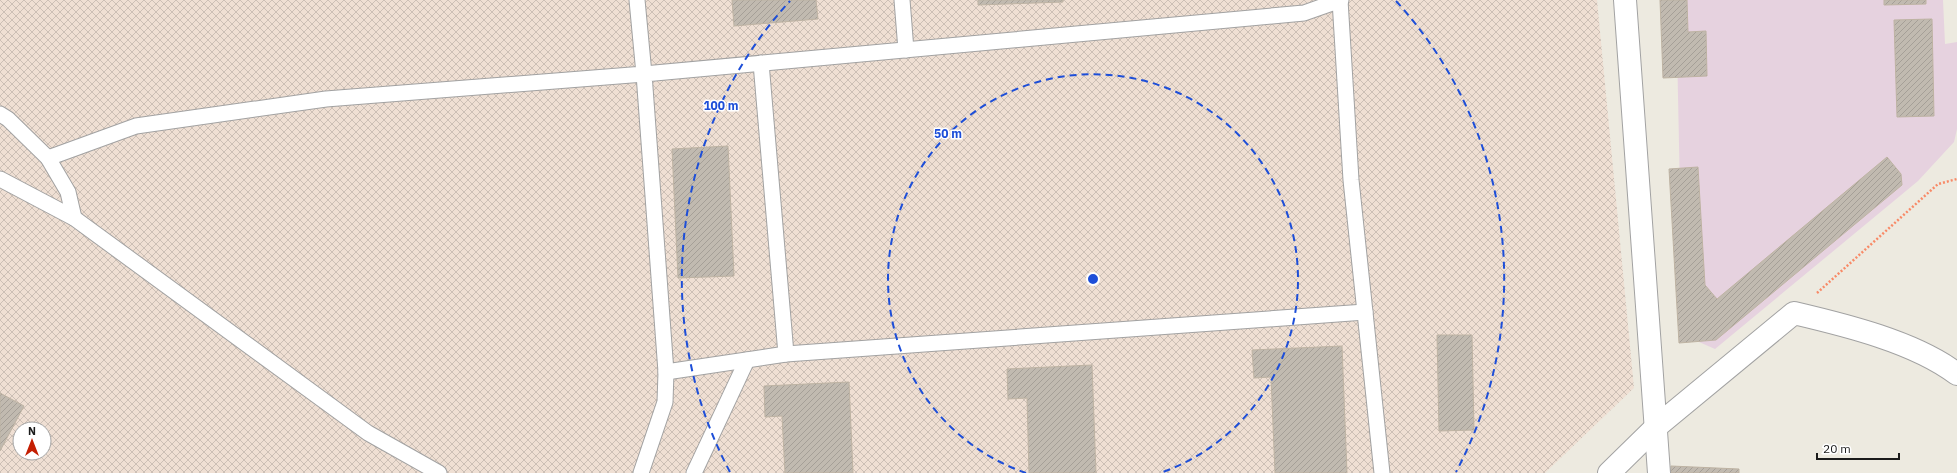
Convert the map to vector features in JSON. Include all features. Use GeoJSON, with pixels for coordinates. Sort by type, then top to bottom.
{"type":"FeatureCollection","features":[{"type":"Feature","properties":{"kind":"street"},"geometry":{"type":"LineString","coordinates":[[1625,0],[1659,473]]}},
{"type":"Feature","properties":{"kind":"street"},"geometry":{"type":"LineString","coordinates":[[1609,473],[1656,427],[1794,314],[1853,327],[1905,346],[1946,365],[1957,374]]}},
{"type":"Feature","properties":{"kind":"lane"},"geometry":{"type":"LineString","coordinates":[[637,0],[644,74],[666,372],[665,402],[641,473]]}},
{"type":"Feature","properties":{"kind":"lane"},"geometry":{"type":"LineString","coordinates":[[902,0],[906,50]]}},
{"type":"Feature","properties":{"kind":"lane"},"geometry":{"type":"LineString","coordinates":[[48,158],[136,126],[326,99],[644,74],[1304,13],[1340,0],[1351,180],[1382,473]]}},
{"type":"Feature","properties":{"kind":"lane"},"geometry":{"type":"LineString","coordinates":[[761,63],[786,354]]}},
{"type":"Feature","properties":{"kind":"lane"},"geometry":{"type":"LineString","coordinates":[[0,114],[8,119],[48,158],[68,192],[74,218]]}},
{"type":"Feature","properties":{"kind":"lane"},"geometry":{"type":"LineString","coordinates":[[0,179],[74,218],[368,433],[439,473]]}},
{"type":"Feature","properties":{"kind":"lane"},"geometry":{"type":"LineString","coordinates":[[666,372],[786,354],[1365,312]]}},
{"type":"Feature","properties":{"kind":"lane"},"geometry":{"type":"LineString","coordinates":[[694,473],[747,360]]}},
{"type":"Feature","properties":{"kind":"path"},"geometry":{"type":"LineString","coordinates":[[1794,314],[1938,184],[1957,180]]}},
{"type":"Feature","properties":{"kind":"shaded area"},"geometry":{"type":"Polygon","coordinates":[[[0,0],[1597,0],[1634,388],[1545,473],[0,473],[0,0]]]}},
{"type":"Feature","properties":{"kind":"shaded area"},"geometry":{"type":"Polygon","coordinates":[[[1676,0],[1943,0],[1945,44],[1957,42],[1957,129],[1954,142],[1918,181],[1715,349],[1683,335],[1676,0]]]}},
{"type":"Feature","properties":{"kind":"building"},"geometry":{"type":"Polygon","coordinates":[[[732,0],[816,0],[818,19],[734,26],[732,0]]]}},
{"type":"Feature","properties":{"kind":"building"},"geometry":{"type":"Polygon","coordinates":[[[978,0],[1063,0],[1063,2],[978,5],[978,0]]]}},
{"type":"Feature","properties":{"kind":"building"},"geometry":{"type":"Polygon","coordinates":[[[1660,0],[1687,0],[1688,32],[1706,31],[1707,76],[1663,78],[1660,0]]]}},
{"type":"Feature","properties":{"kind":"building"},"geometry":{"type":"Polygon","coordinates":[[[1884,0],[1926,0],[1926,4],[1884,5],[1884,0]]]}},
{"type":"Feature","properties":{"kind":"building"},"geometry":{"type":"Polygon","coordinates":[[[1932,19],[1934,116],[1897,117],[1894,20],[1932,19]]]}},
{"type":"Feature","properties":{"kind":"building"},"geometry":{"type":"Polygon","coordinates":[[[728,146],[734,276],[678,278],[672,149],[728,146]]]}},
{"type":"Feature","properties":{"kind":"building"},"geometry":{"type":"Polygon","coordinates":[[[1887,157],[1901,174],[1902,185],[1716,340],[1679,343],[1669,169],[1698,167],[1705,285],[1717,299],[1887,157]]]}},
{"type":"Feature","properties":{"kind":"building"},"geometry":{"type":"Polygon","coordinates":[[[1437,335],[1472,335],[1474,430],[1439,431],[1437,335]]]}},
{"type":"Feature","properties":{"kind":"building"},"geometry":{"type":"Polygon","coordinates":[[[1342,346],[1347,473],[1275,473],[1271,377],[1254,378],[1252,350],[1342,346]]]}},
{"type":"Feature","properties":{"kind":"building"},"geometry":{"type":"Polygon","coordinates":[[[1092,365],[1096,473],[1029,473],[1027,398],[1008,399],[1007,369],[1092,365]]]}},
{"type":"Feature","properties":{"kind":"building"},"geometry":{"type":"Polygon","coordinates":[[[849,382],[853,473],[785,473],[782,416],[765,417],[764,386],[849,382]]]}},
{"type":"Feature","properties":{"kind":"building"},"geometry":{"type":"Polygon","coordinates":[[[0,393],[24,406],[16,421],[12,421],[12,428],[0,451],[0,393]]]}},
{"type":"Feature","properties":{"kind":"building"},"geometry":{"type":"Polygon","coordinates":[[[1671,466],[1739,469],[1739,473],[1671,473],[1671,466]]]}}]}
